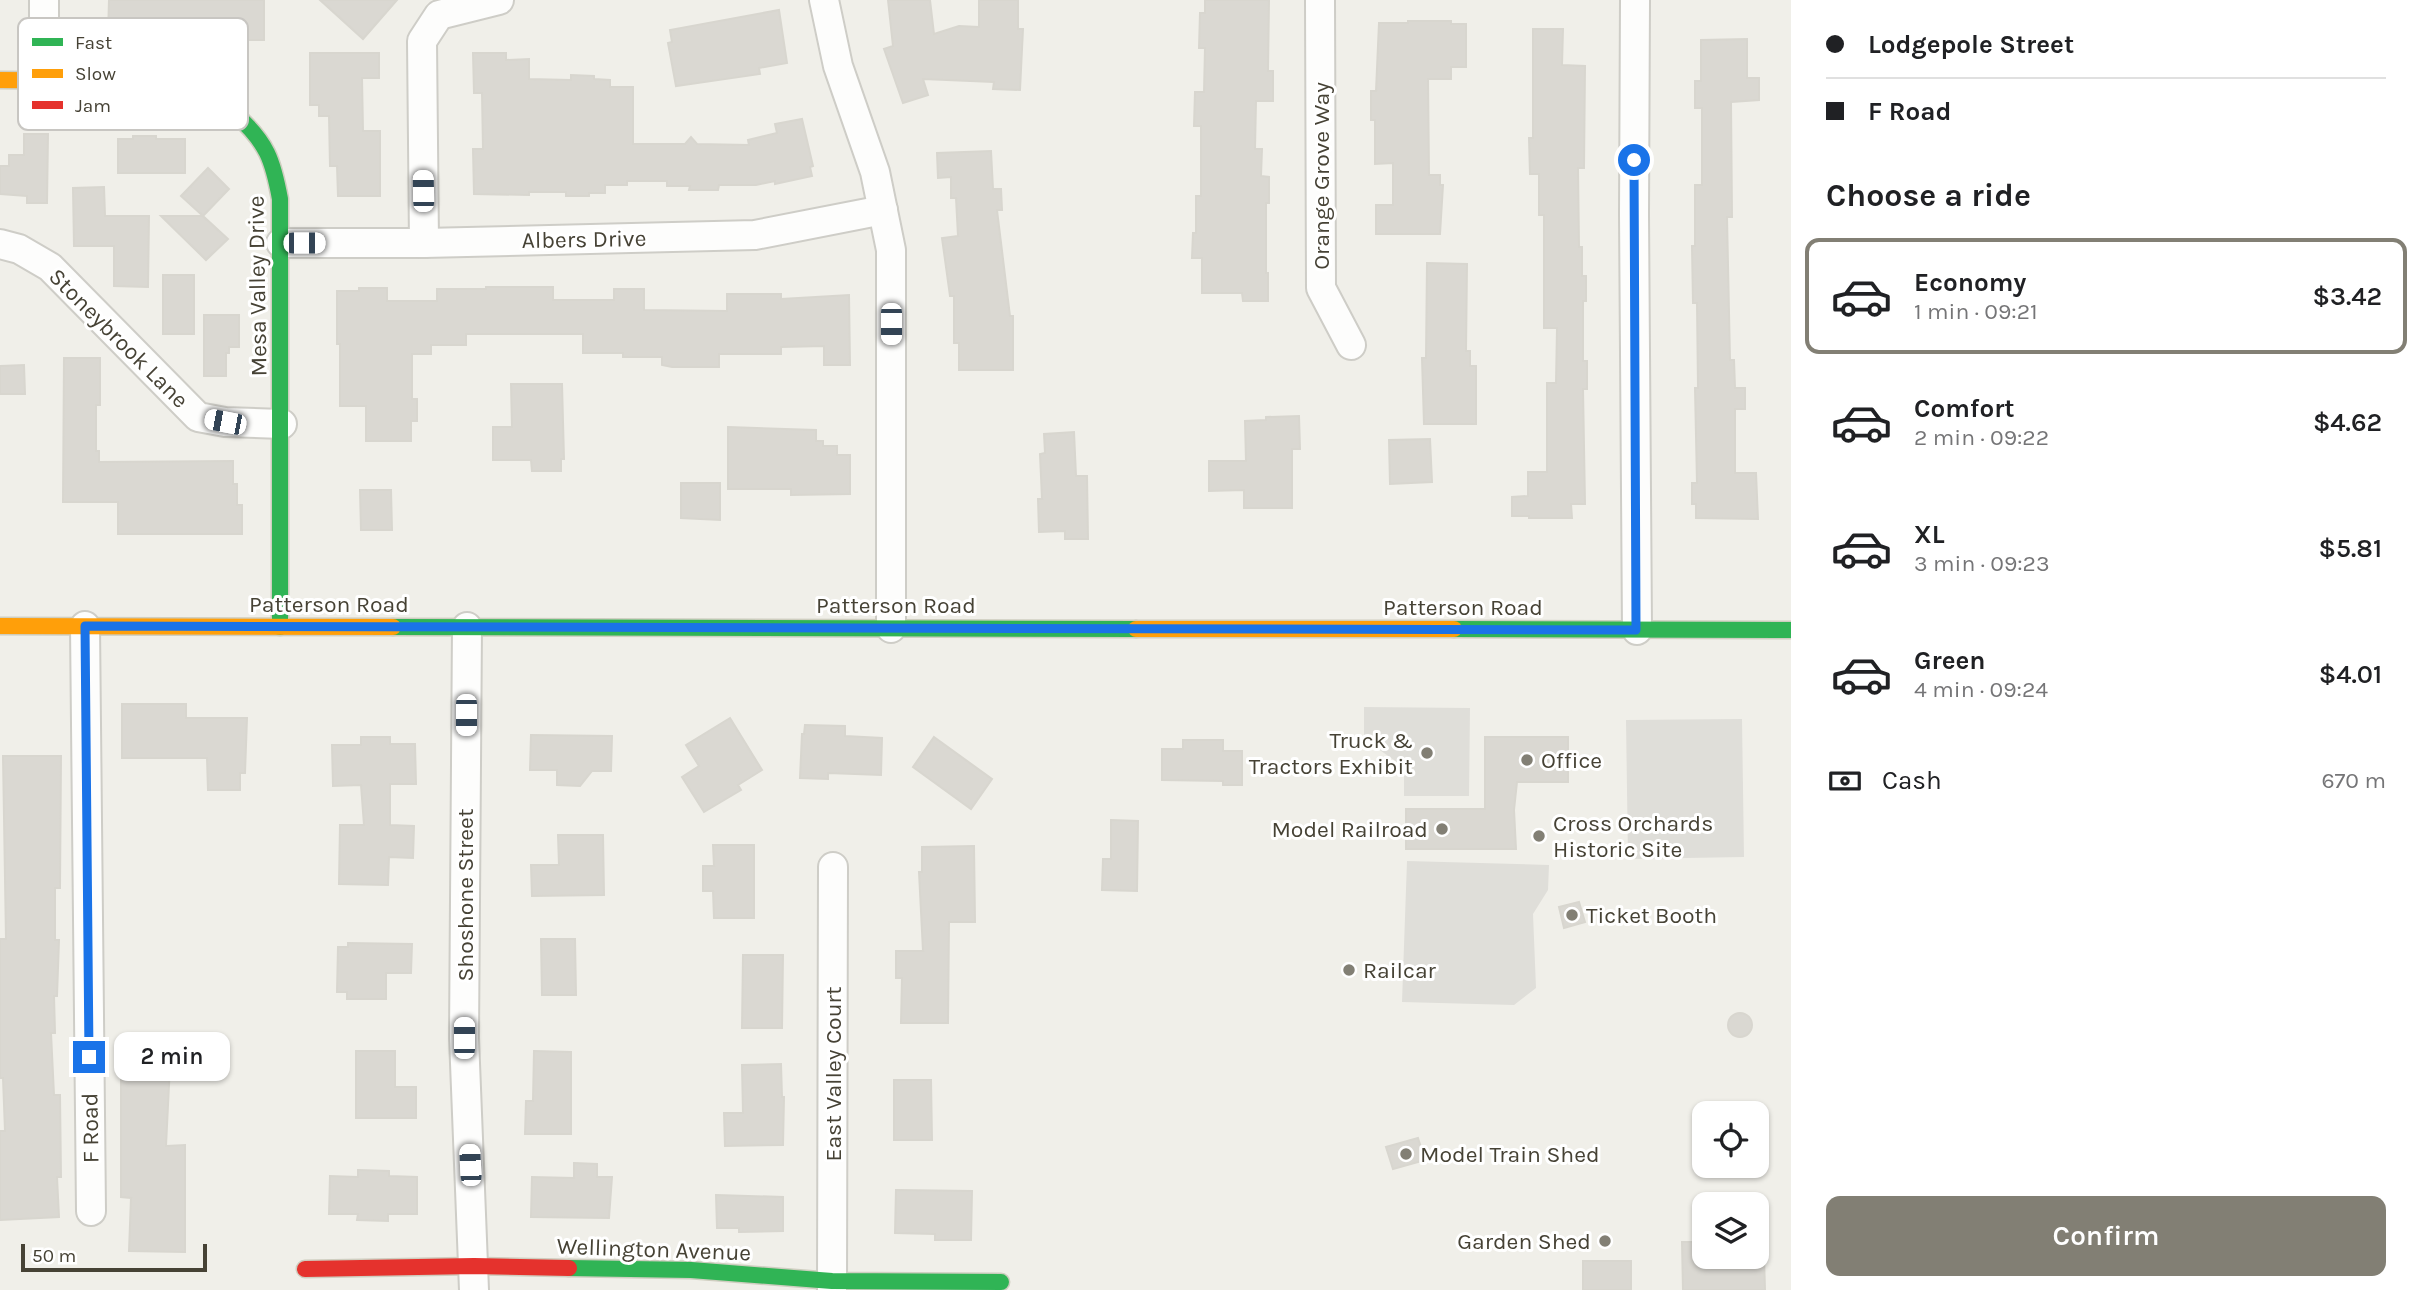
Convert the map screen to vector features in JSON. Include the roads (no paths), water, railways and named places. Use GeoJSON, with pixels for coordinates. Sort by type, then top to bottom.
{"type":"FeatureCollection","features":[{"type":"Feature","properties":{"kind":"main road","name":"Mesa Valley Drive"},"geometry":{"type":"LineString","coordinates":[[0,80],[18,80]]}},
{"type":"Feature","properties":{"kind":"main road","name":"Mesa Valley Drive"},"geometry":{"type":"LineString","coordinates":[[248,126],[273,163],[280,199],[280,627]]}},
{"type":"Feature","properties":{"kind":"main road","name":"Patterson Road"},"geometry":{"type":"LineString","coordinates":[[0,626],[1791,630]]}},
{"type":"Feature","properties":{"kind":"main road","name":"Wellington Avenue"},"geometry":{"type":"LineString","coordinates":[[305,1269],[474,1278],[691,1270],[832,1285],[1001,1282]]}},
{"type":"Feature","properties":{"kind":"street"},"geometry":{"type":"LineString","coordinates":[[44,0],[44,18]]}},
{"type":"Feature","properties":{"kind":"street"},"geometry":{"type":"LineString","coordinates":[[424,243],[422,41],[439,15],[499,0]]}},
{"type":"Feature","properties":{"kind":"street"},"geometry":{"type":"LineString","coordinates":[[824,0],[838,66],[875,172],[891,250],[891,628]]}},
{"type":"Feature","properties":{"kind":"street","name":"Orange Grove Way"},"geometry":{"type":"LineString","coordinates":[[1320,0],[1321,288],[1351,345]]}},
{"type":"Feature","properties":{"kind":"street"},"geometry":{"type":"LineString","coordinates":[[1635,0],[1636,630]]}},
{"type":"Feature","properties":{"kind":"street","name":"Albers Drive"},"geometry":{"type":"LineString","coordinates":[[281,243],[424,243],[755,235],[883,210]]}},
{"type":"Feature","properties":{"kind":"street","name":"Stoneybrook Lane"},"geometry":{"type":"LineString","coordinates":[[0,244],[19,249],[50,267],[198,417],[225,422],[282,424]]}},
{"type":"Feature","properties":{"kind":"street","name":"F Road"},"geometry":{"type":"LineString","coordinates":[[85,626],[91,1211]]}},
{"type":"Feature","properties":{"kind":"street","name":"Shoshone Street"},"geometry":{"type":"LineString","coordinates":[[467,627],[464,1038],[474,1278]]}},
{"type":"Feature","properties":{"kind":"street","name":"East Valley Court"},"geometry":{"type":"LineString","coordinates":[[832,1285],[833,867]]}},
{"type":"Feature","properties":{"kind":"place","name":"Truck & Tractors Exhibit"},"geometry":{"type":"Point","coordinates":[1427,753]}},
{"type":"Feature","properties":{"kind":"place","name":"Office"},"geometry":{"type":"Point","coordinates":[1527,760]}},
{"type":"Feature","properties":{"kind":"place","name":"Model Railroad"},"geometry":{"type":"Point","coordinates":[1442,829]}},
{"type":"Feature","properties":{"kind":"place","name":"Cross Orchards Historic Site"},"geometry":{"type":"Point","coordinates":[1539,836]}},
{"type":"Feature","properties":{"kind":"place","name":"Ticket Booth"},"geometry":{"type":"Point","coordinates":[1572,915]}},
{"type":"Feature","properties":{"kind":"place","name":"Railcar"},"geometry":{"type":"Point","coordinates":[1349,970]}},
{"type":"Feature","properties":{"kind":"place","name":"Model Train Shed"},"geometry":{"type":"Point","coordinates":[1406,1154]}},
{"type":"Feature","properties":{"kind":"place","name":"Garden Shed"},"geometry":{"type":"Point","coordinates":[1605,1241]}}]}
